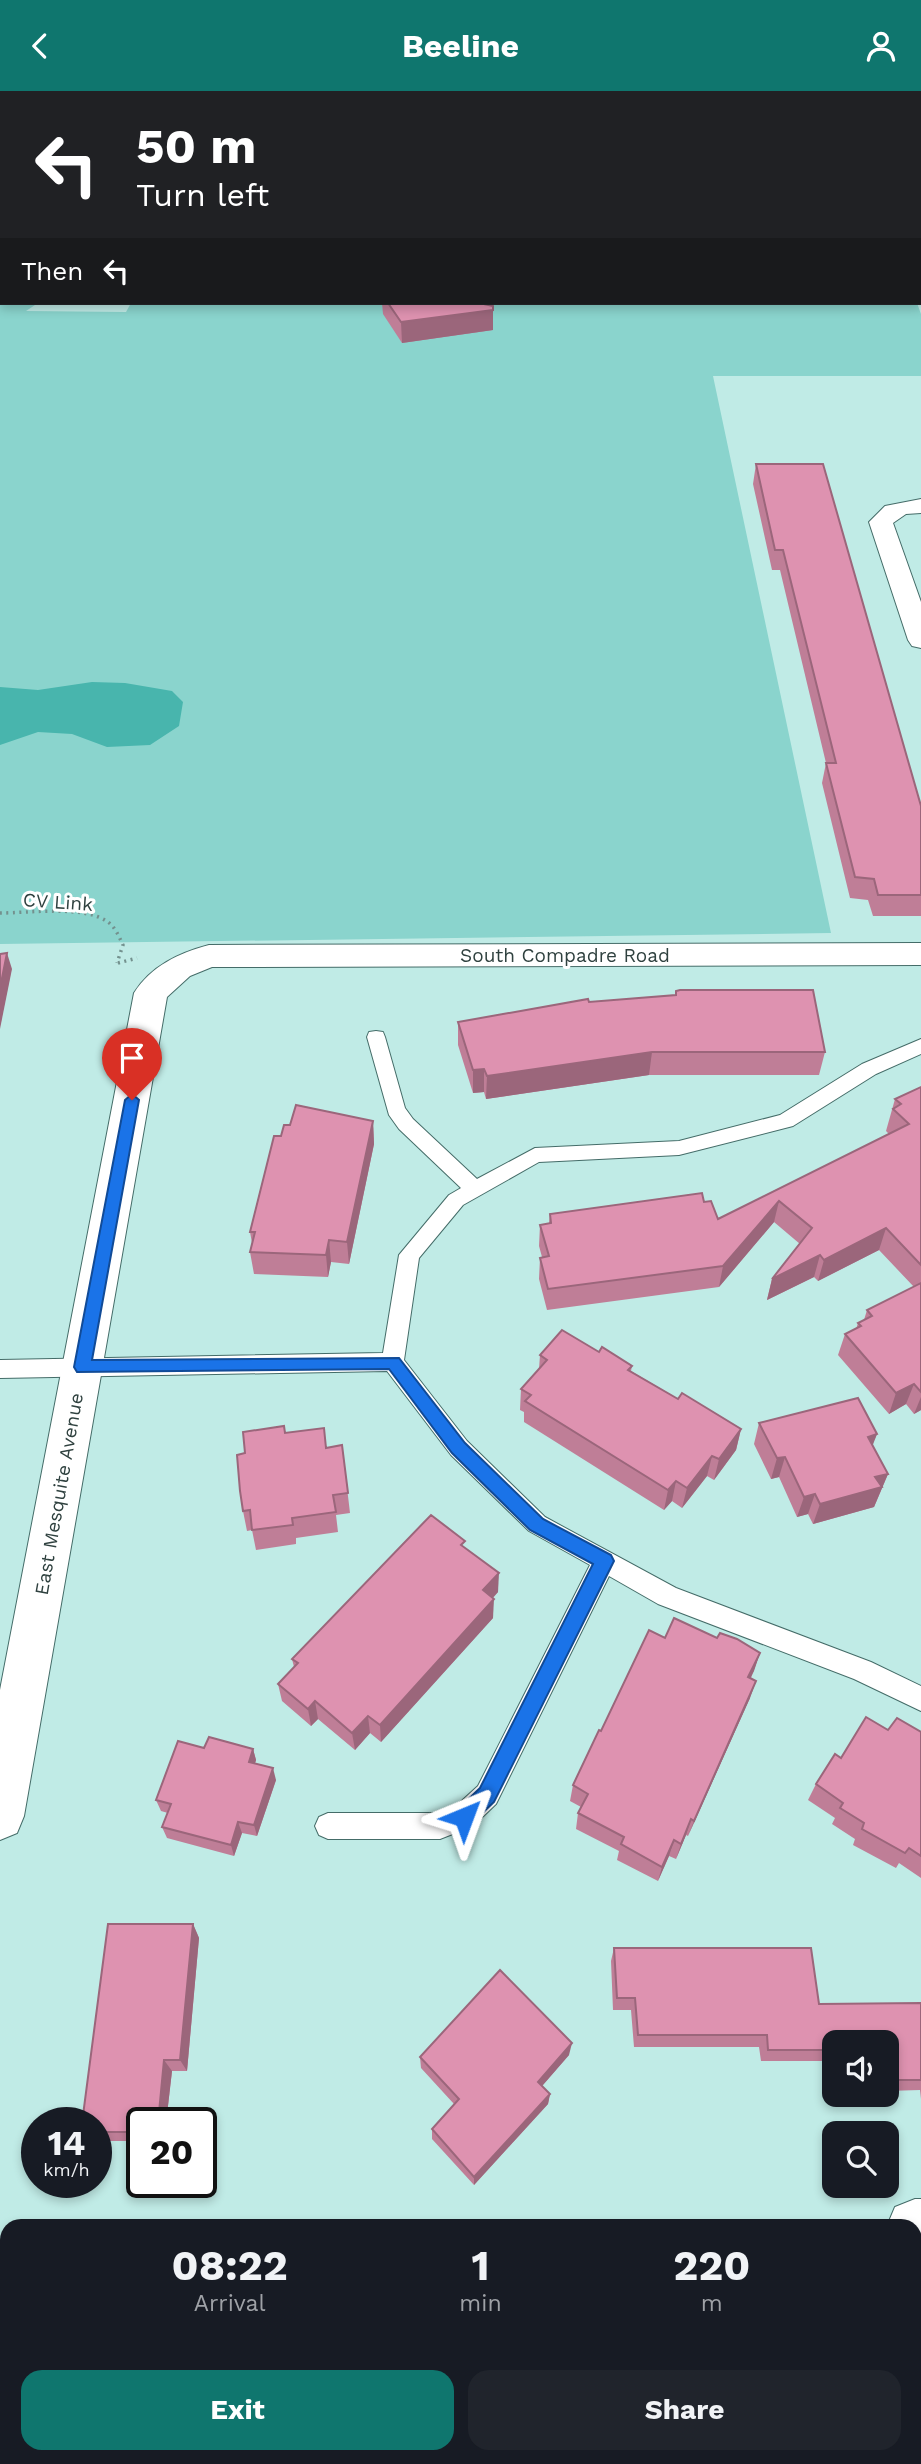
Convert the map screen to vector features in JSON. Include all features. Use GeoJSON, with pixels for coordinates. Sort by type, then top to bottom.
{"type":"FeatureCollection","features":[{"type":"Feature","properties":{"kind":"street"},"geometry":{"type":"LineString","coordinates":[[921,506],[908,506],[888,512],[881,522],[921,641]]}},
{"type":"Feature","properties":{"kind":"street","name":"South Compadre Road"},"geometry":{"type":"LineString","coordinates":[[209,956],[921,954]]}},
{"type":"Feature","properties":{"kind":"street","name":"East Mesquite Avenue"},"geometry":{"type":"LineString","coordinates":[[0,1816],[151,993],[178,968],[209,956]]}},
{"type":"Feature","properties":{"kind":"lane"},"geometry":{"type":"LineString","coordinates":[[376,1037],[396,1110],[406,1124],[475,1189]]}},
{"type":"Feature","properties":{"kind":"lane"},"geometry":{"type":"LineString","coordinates":[[921,1046],[869,1069],[786,1121],[679,1148],[535,1154],[456,1200],[409,1255],[393,1362],[458,1448],[537,1524],[667,1596],[862,1670],[921,1699]]}},
{"type":"Feature","properties":{"kind":"lane"},"geometry":{"type":"LineString","coordinates":[[0,1369],[393,1362]]}},
{"type":"Feature","properties":{"kind":"lane"},"geometry":{"type":"LineString","coordinates":[[328,1826],[440,1826],[464,1817],[472,1810],[487,1795],[604,1561]]}},
{"type":"Feature","properties":{"kind":"path","name":"CV Link"},"geometry":{"type":"LineString","coordinates":[[0,913],[80,915],[105,920],[117,931],[123,945],[117,963]]}},
{"type":"Feature","properties":{"kind":"shaded area"},"geometry":{"type":"Polygon","coordinates":[[[0,305],[35,305],[26,311],[126,312],[130,305],[918,305],[921,314],[921,376],[713,376],[831,933],[0,944],[0,305]]]}},
{"type":"Feature","properties":{"kind":"shaded area"},"geometry":{"type":"Polygon","coordinates":[[[92,682],[125,683],[172,691],[183,702],[179,726],[150,745],[107,747],[72,734],[38,732],[0,745],[0,687],[38,690],[92,682]]]}},
{"type":"Feature","properties":{"kind":"building"},"geometry":{"type":"Polygon","coordinates":[[[389,305],[493,306],[493,310],[401,322],[389,305]]]}},
{"type":"Feature","properties":{"kind":"building"},"geometry":{"type":"Polygon","coordinates":[[[756,464],[823,464],[921,806],[921,895],[878,895],[874,879],[855,877],[826,763],[836,763],[783,550],[775,550],[756,464]]]}},
{"type":"Feature","properties":{"kind":"building"},"geometry":{"type":"Polygon","coordinates":[[[7,953],[0,988],[0,954],[7,953]]]}},
{"type":"Feature","properties":{"kind":"building"},"geometry":{"type":"Polygon","coordinates":[[[813,990],[825,1052],[652,1052],[487,1076],[484,1069],[473,1070],[458,1022],[588,999],[589,1002],[676,995],[676,991],[813,990]]]}},
{"type":"Feature","properties":{"kind":"building"},"geometry":{"type":"Polygon","coordinates":[[[921,1087],[921,1265],[886,1228],[824,1260],[820,1255],[772,1279],[812,1228],[779,1201],[723,1266],[548,1289],[540,1258],[549,1256],[540,1225],[551,1223],[550,1214],[702,1193],[704,1202],[711,1201],[718,1219],[909,1124],[893,1109],[901,1104],[895,1099],[921,1087]]]}},
{"type":"Feature","properties":{"kind":"building"},"geometry":{"type":"Polygon","coordinates":[[[296,1105],[373,1121],[347,1242],[329,1240],[326,1255],[250,1252],[255,1232],[250,1232],[274,1136],[281,1136],[284,1125],[290,1125],[296,1105]]]}},
{"type":"Feature","properties":{"kind":"building"},"geometry":{"type":"Polygon","coordinates":[[[921,1283],[921,1392],[914,1384],[896,1393],[845,1334],[861,1326],[858,1323],[872,1316],[867,1310],[921,1283]]]}},
{"type":"Feature","properties":{"kind":"building"},"geometry":{"type":"Polygon","coordinates":[[[562,1330],[599,1352],[602,1347],[632,1366],[628,1370],[678,1399],[682,1393],[741,1429],[719,1459],[712,1456],[687,1488],[676,1481],[668,1490],[525,1401],[531,1395],[521,1389],[547,1360],[540,1355],[562,1330]]]}},
{"type":"Feature","properties":{"kind":"building"},"geometry":{"type":"Polygon","coordinates":[[[858,1398],[877,1434],[868,1437],[888,1474],[875,1477],[882,1487],[820,1504],[815,1494],[804,1497],[785,1457],[777,1458],[759,1423],[858,1398]]]}},
{"type":"Feature","properties":{"kind":"building"},"geometry":{"type":"Polygon","coordinates":[[[284,1426],[285,1433],[324,1428],[326,1448],[342,1445],[348,1493],[333,1495],[336,1512],[292,1518],[293,1525],[252,1530],[250,1510],[243,1511],[240,1491],[237,1455],[245,1453],[243,1432],[284,1426]]]}},
{"type":"Feature","properties":{"kind":"building"},"geometry":{"type":"Polygon","coordinates":[[[431,1515],[465,1541],[461,1545],[499,1573],[483,1590],[494,1599],[380,1725],[368,1716],[352,1733],[315,1701],[308,1709],[278,1684],[298,1663],[292,1659],[431,1515]]]}},
{"type":"Feature","properties":{"kind":"building"},"geometry":{"type":"Polygon","coordinates":[[[674,1618],[717,1638],[720,1633],[737,1639],[760,1653],[748,1677],[756,1681],[694,1821],[691,1819],[681,1844],[674,1840],[662,1867],[621,1844],[624,1837],[578,1813],[588,1794],[573,1785],[649,1630],[665,1638],[674,1618]]]}},
{"type":"Feature","properties":{"kind":"building"},"geometry":{"type":"Polygon","coordinates":[[[866,1717],[888,1730],[897,1718],[921,1732],[921,1856],[909,1848],[905,1853],[862,1829],[864,1823],[840,1808],[843,1803],[816,1784],[835,1754],[841,1758],[866,1717]]]}},
{"type":"Feature","properties":{"kind":"building"},"geometry":{"type":"Polygon","coordinates":[[[209,1737],[253,1749],[249,1762],[273,1768],[254,1825],[238,1822],[231,1845],[162,1827],[171,1804],[156,1800],[178,1741],[204,1748],[209,1737]]]}},
{"type":"Feature","properties":{"kind":"building"},"geometry":{"type":"Polygon","coordinates":[[[108,1924],[193,1924],[180,2060],[164,2060],[160,2107],[126,2107],[126,2132],[112,2132],[112,2107],[84,2107],[108,1924]]]}},
{"type":"Feature","properties":{"kind":"building"},"geometry":{"type":"Polygon","coordinates":[[[614,1948],[811,1948],[819,2004],[921,2003],[921,2080],[899,2080],[899,2030],[822,2030],[822,2050],[768,2050],[767,2035],[638,2035],[635,1998],[617,1998],[614,1948]]]}},
{"type":"Feature","properties":{"kind":"building"},"geometry":{"type":"Polygon","coordinates":[[[500,1970],[572,2043],[538,2082],[550,2094],[474,2177],[432,2129],[459,2099],[420,2057],[500,1970]]]}},
{"type":"Feature","properties":{"kind":"route"},"geometry":{"type":"LineString","coordinates":[[132,1100],[83,1367],[393,1362],[458,1448],[537,1524],[604,1561],[487,1795],[464,1817]]}}]}
